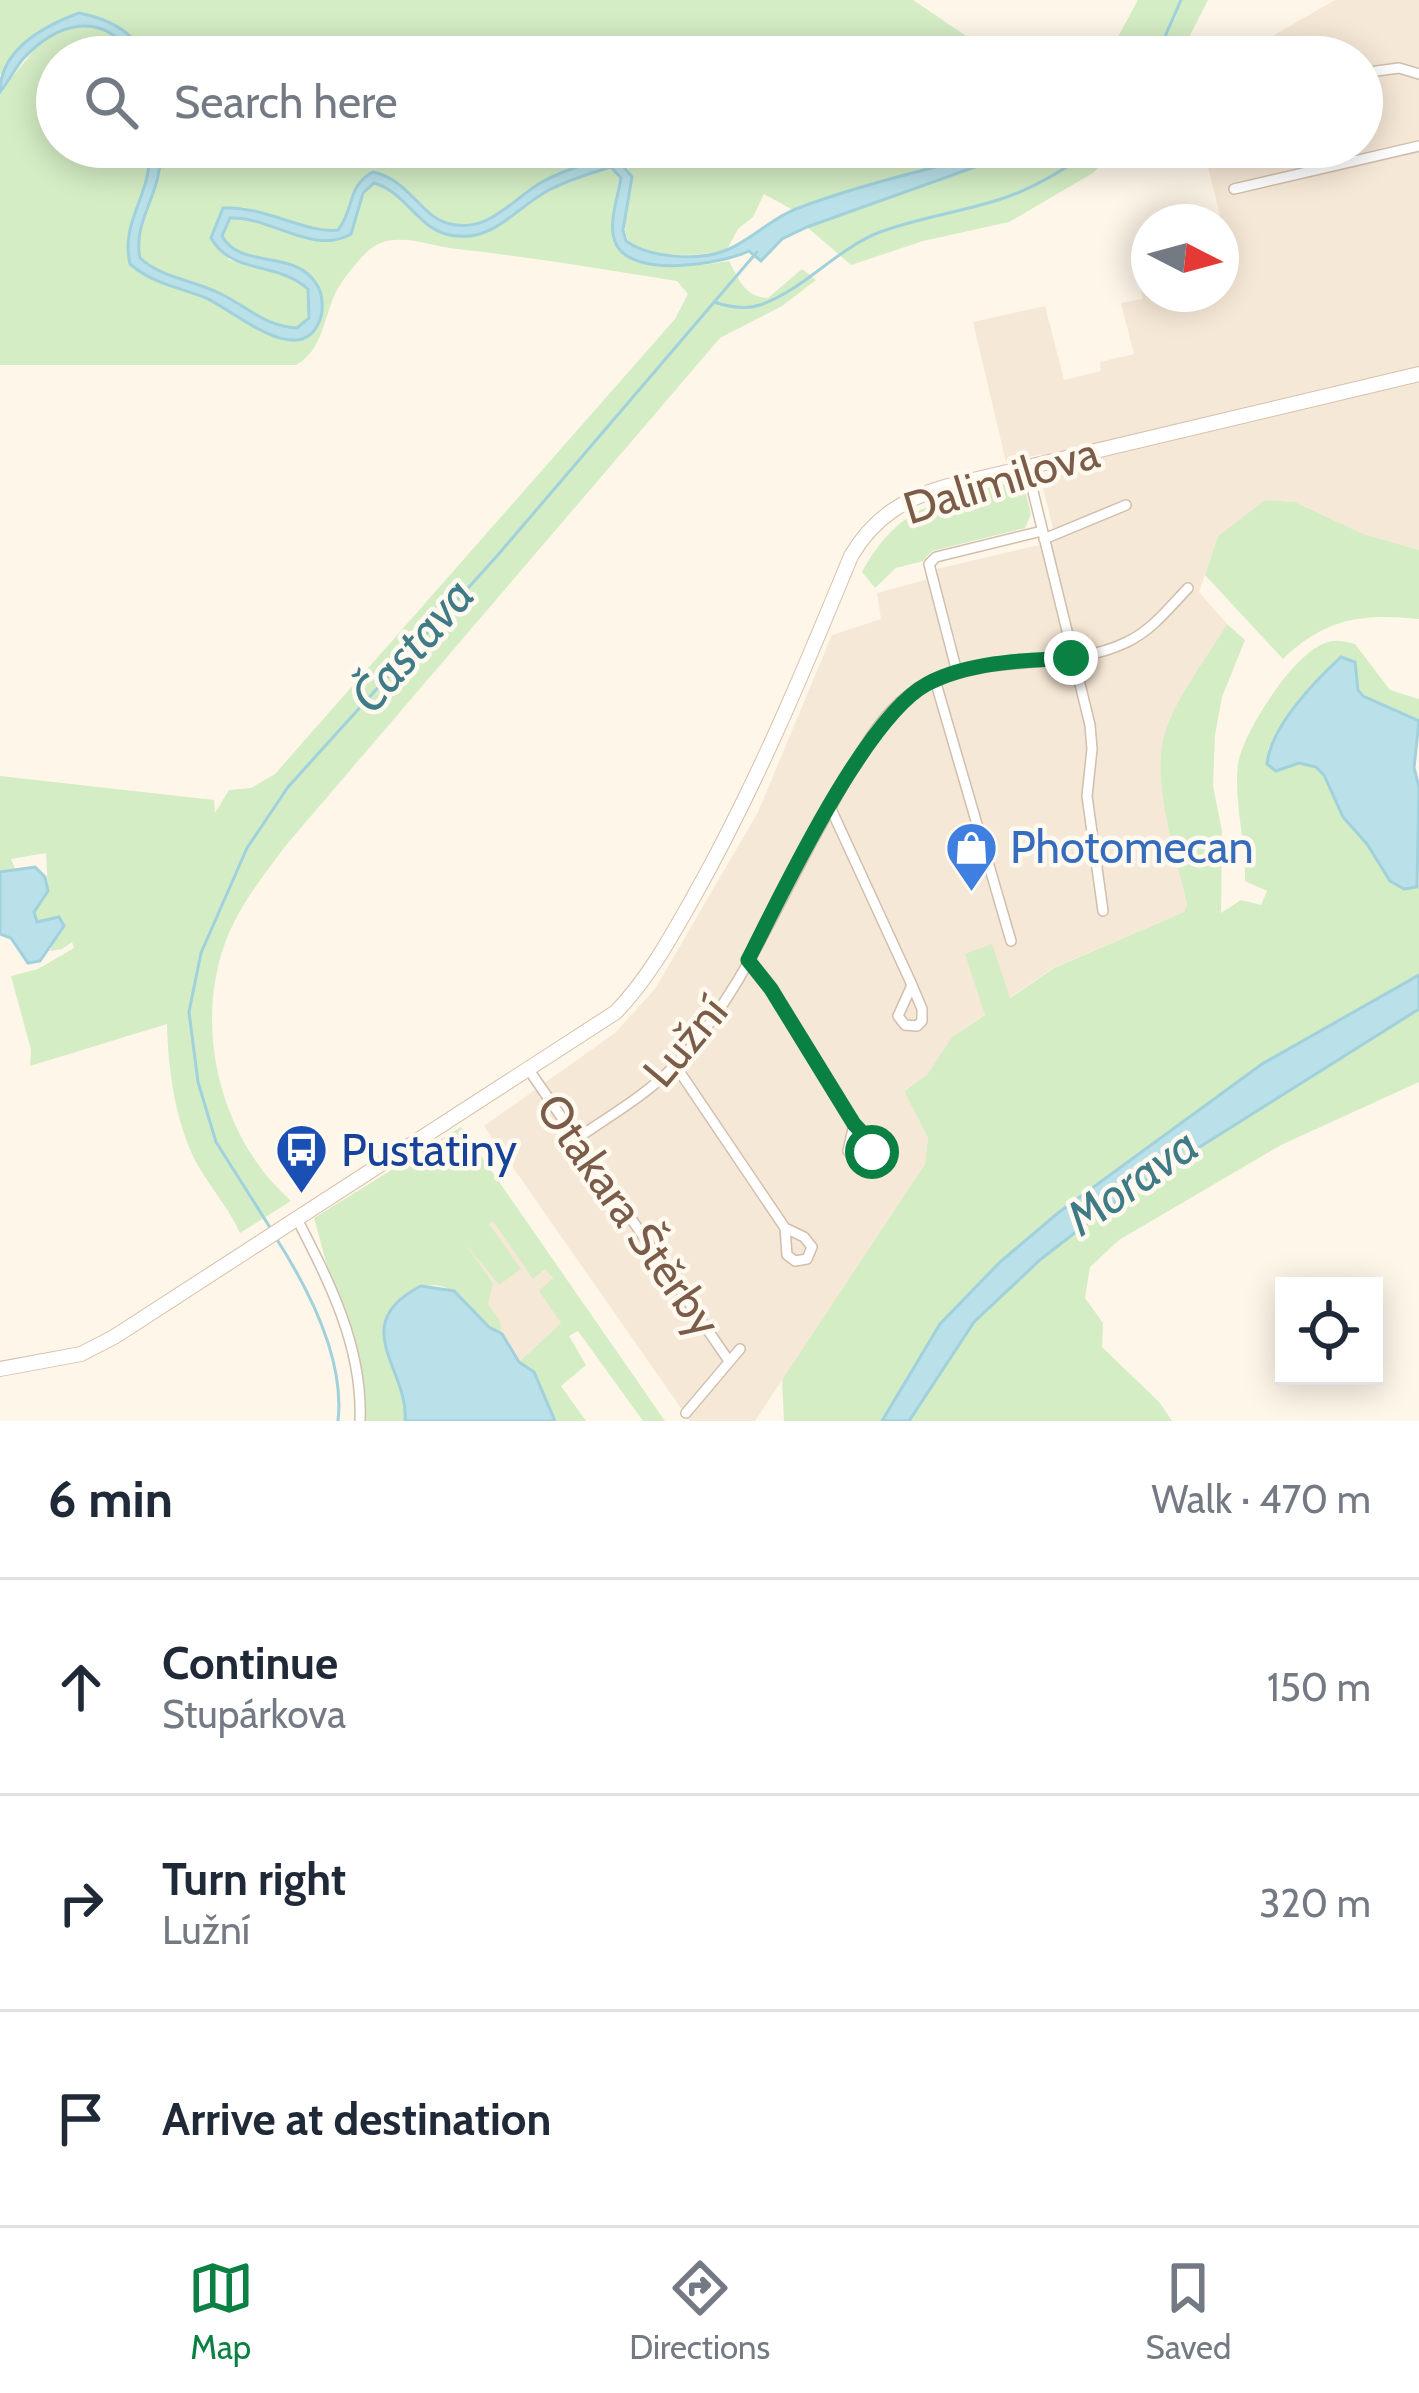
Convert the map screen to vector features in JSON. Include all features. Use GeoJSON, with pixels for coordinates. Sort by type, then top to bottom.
{"type":"FeatureCollection","features":[{"type":"Feature","properties":{"kind":"main road","name":"Dalimilova"},"geometry":{"type":"LineString","coordinates":[[0,1369],[81,1354],[147,1318],[260,1240],[608,1019],[633,994],[717,856],[770,750],[851,556],[886,513],[913,498],[1028,467],[1419,374]]}},
{"type":"Feature","properties":{"kind":"street"},"geometry":{"type":"LineString","coordinates":[[1383,70],[1399,68],[1419,74]]}},
{"type":"Feature","properties":{"kind":"street"},"geometry":{"type":"LineString","coordinates":[[1383,154],[1419,146]]}},
{"type":"Feature","properties":{"kind":"street"},"geometry":{"type":"LineString","coordinates":[[1234,189],[1324,168]]}},
{"type":"Feature","properties":{"kind":"street"},"geometry":{"type":"LineString","coordinates":[[1028,467],[1090,725],[1087,796],[1102,910]]}},
{"type":"Feature","properties":{"kind":"street"},"geometry":{"type":"LineString","coordinates":[[957,672],[929,564],[937,557],[1043,535],[1126,505]]}},
{"type":"Feature","properties":{"kind":"street","name":"Lužní"},"geometry":{"type":"LineString","coordinates":[[576,1138],[634,1100],[675,1065],[713,1016],[867,743],[894,708],[934,680],[957,672],[1071,658],[1130,641],[1157,622],[1188,588]]}},
{"type":"Feature","properties":{"kind":"street"},"geometry":{"type":"LineString","coordinates":[[934,680],[1011,941]]}},
{"type":"Feature","properties":{"kind":"street"},"geometry":{"type":"LineString","coordinates":[[830,808],[912,986]]}},
{"type":"Feature","properties":{"kind":"street"},"geometry":{"type":"LineString","coordinates":[[748,960],[854,1124]]}},
{"type":"Feature","properties":{"kind":"street"},"geometry":{"type":"LineString","coordinates":[[675,1065],[785,1228]]}},
{"type":"Feature","properties":{"kind":"street","name":"Otakara Štěrby"},"geometry":{"type":"LineString","coordinates":[[529,1070],[729,1361]]}},
{"type":"Feature","properties":{"kind":"street"},"geometry":{"type":"LineString","coordinates":[[291,1220],[347,1327],[361,1400],[360,1421]]}},
{"type":"Feature","properties":{"kind":"street"},"geometry":{"type":"LineString","coordinates":[[686,1413],[740,1348]]}},
{"type":"Feature","properties":{"kind":"shaded area"},"geometry":{"type":"Polygon","coordinates":[[[1335,0],[1419,0],[1419,550],[1363,534],[1295,502],[1265,500],[1218,536],[1199,592],[1227,624],[1172,716],[1162,752],[1162,786],[1187,906],[1184,912],[1053,968],[952,1037],[927,1076],[904,1090],[928,1138],[925,1164],[755,1421],[690,1421],[484,1126],[615,1033],[655,989],[758,812],[832,635],[881,619],[877,593],[925,580],[932,570],[1056,541],[1043,488],[1050,474],[1042,454],[1006,462],[973,322],[1045,306],[1064,380],[1101,371],[1100,362],[1134,354],[1121,303],[1131,301],[1131,312],[1239,312],[1239,204],[1217,204],[1208,168],[1383,168],[1383,36],[1272,36],[1335,0]]]}},
{"type":"Feature","properties":{"kind":"shaded area"},"geometry":{"type":"Polygon","coordinates":[[[493,1220],[533,1278],[546,1268],[553,1279],[561,1323],[519,1362],[487,1304],[464,1242],[493,1220]]]}},
{"type":"Feature","properties":{"kind":"green space"},"geometry":{"type":"Polygon","coordinates":[[[0,0],[913,0],[966,36],[125,36],[111,22],[79,13],[36,36],[12,55],[0,75],[0,0]]]}},
{"type":"Feature","properties":{"kind":"green space"},"geometry":{"type":"Polygon","coordinates":[[[1138,0],[1208,0],[1190,36],[1118,36],[1138,0]]]}},
{"type":"Feature","properties":{"kind":"green space"},"geometry":{"type":"Polygon","coordinates":[[[80,23],[113,36],[51,36],[80,23]]]}},
{"type":"Feature","properties":{"kind":"green space"},"geometry":{"type":"Polygon","coordinates":[[[35,49],[36,168],[148,168],[129,234],[130,264],[220,305],[267,334],[298,339],[322,310],[317,288],[308,274],[294,266],[232,248],[222,236],[229,218],[341,240],[374,183],[388,188],[423,221],[452,236],[549,190],[612,168],[621,178],[615,206],[616,246],[703,265],[729,261],[744,286],[760,297],[768,298],[802,269],[816,280],[782,306],[720,338],[287,844],[243,905],[215,979],[214,1049],[220,1083],[247,1148],[291,1201],[240,1233],[185,1136],[172,1080],[167,1024],[30,1066],[31,1050],[11,976],[38,969],[74,948],[72,942],[50,951],[56,936],[38,923],[34,912],[48,891],[46,853],[11,859],[16,871],[0,872],[0,776],[214,800],[215,813],[229,790],[251,788],[275,774],[675,319],[688,294],[677,281],[394,240],[372,247],[351,270],[335,294],[317,343],[296,365],[0,365],[0,92],[35,49]]]}},
{"type":"Feature","properties":{"kind":"green space"},"geometry":{"type":"Polygon","coordinates":[[[158,168],[576,168],[544,181],[498,215],[470,226],[442,222],[383,175],[350,200],[338,230],[324,232],[243,207],[214,225],[229,260],[288,273],[308,289],[309,318],[297,328],[265,319],[140,258],[140,230],[158,168]]]}},
{"type":"Feature","properties":{"kind":"green space"},"geometry":{"type":"Polygon","coordinates":[[[628,168],[936,168],[793,210],[764,194],[753,217],[738,229],[726,251],[702,254],[665,254],[630,245],[625,226],[628,168]]]}},
{"type":"Feature","properties":{"kind":"green space"},"geometry":{"type":"Polygon","coordinates":[[[971,168],[1098,168],[1009,222],[923,241],[851,265],[807,227],[971,168]]]}},
{"type":"Feature","properties":{"kind":"green space"},"geometry":{"type":"Polygon","coordinates":[[[1012,482],[1025,490],[1031,514],[1025,528],[932,551],[923,561],[896,568],[875,588],[862,572],[876,549],[907,518],[944,500],[1012,482]]]}},
{"type":"Feature","properties":{"kind":"green space"},"geometry":{"type":"Polygon","coordinates":[[[1265,500],[1295,502],[1363,534],[1419,550],[1419,619],[1346,621],[1314,635],[1283,659],[1205,575],[1218,536],[1265,500]]]}},
{"type":"Feature","properties":{"kind":"green space"},"geometry":{"type":"Polygon","coordinates":[[[1227,624],[1245,640],[1222,697],[1215,735],[1213,786],[1222,831],[1221,913],[1241,900],[1261,905],[1267,891],[1245,881],[1237,773],[1252,728],[1287,675],[1315,648],[1335,641],[1355,644],[1390,690],[1419,699],[1419,721],[1373,702],[1356,680],[1324,673],[1268,749],[1316,766],[1352,829],[1416,887],[1419,884],[1419,975],[1262,1064],[1058,1213],[1000,1262],[940,1324],[882,1421],[784,1421],[782,1380],[925,1164],[928,1138],[904,1091],[927,1075],[952,1037],[985,1015],[965,954],[992,944],[1010,998],[1054,968],[1184,912],[1187,905],[1163,794],[1162,750],[1178,703],[1227,624]]]}},
{"type":"Feature","properties":{"kind":"green space"},"geometry":{"type":"Polygon","coordinates":[[[1419,1009],[1419,1082],[1281,1145],[1119,1240],[1090,1267],[1085,1298],[1103,1323],[1102,1347],[1160,1403],[1172,1421],[909,1421],[974,1322],[1041,1259],[1125,1194],[1419,1009]]]}},
{"type":"Feature","properties":{"kind":"green space"},"geometry":{"type":"Polygon","coordinates":[[[461,1127],[665,1421],[643,1421],[578,1331],[569,1336],[586,1365],[561,1386],[586,1421],[555,1421],[534,1373],[519,1362],[561,1323],[539,1291],[553,1278],[545,1269],[533,1279],[493,1221],[489,1224],[521,1269],[499,1285],[464,1242],[493,1283],[488,1304],[500,1321],[502,1334],[453,1291],[435,1285],[413,1291],[393,1309],[384,1339],[405,1421],[364,1421],[364,1401],[314,1218],[461,1127]]]}},
{"type":"Feature","properties":{"kind":"water"},"geometry":{"type":"Polygon","coordinates":[[[79,13],[118,27],[128,36],[79,26],[52,36],[36,36],[36,47],[0,92],[7,64],[16,52],[26,42],[52,25],[79,13]]]}},
{"type":"Feature","properties":{"kind":"water"},"geometry":{"type":"Polygon","coordinates":[[[148,168],[159,168],[140,231],[140,258],[265,319],[297,328],[309,318],[308,289],[220,250],[211,238],[223,208],[338,230],[359,184],[373,172],[396,183],[440,220],[477,224],[550,178],[575,168],[608,168],[556,186],[492,229],[465,236],[439,231],[395,194],[374,183],[363,193],[351,234],[337,240],[307,238],[230,218],[222,236],[230,246],[296,267],[317,285],[321,318],[309,335],[297,340],[265,332],[206,298],[157,281],[130,264],[129,234],[148,168]]]}},
{"type":"Feature","properties":{"kind":"water"},"geometry":{"type":"Polygon","coordinates":[[[612,168],[625,168],[632,177],[623,230],[626,241],[660,254],[701,256],[733,247],[786,213],[818,201],[932,168],[972,168],[807,227],[782,239],[761,261],[749,251],[679,266],[640,262],[616,244],[613,220],[621,178],[612,168]]]}},
{"type":"Feature","properties":{"kind":"water"},"geometry":{"type":"Polygon","coordinates":[[[1341,657],[1355,662],[1363,696],[1419,721],[1414,768],[1419,787],[1417,887],[1404,889],[1390,881],[1343,817],[1316,767],[1299,763],[1276,771],[1267,764],[1285,720],[1341,657]]]}},
{"type":"Feature","properties":{"kind":"water"},"geometry":{"type":"Polygon","coordinates":[[[35,867],[45,877],[48,891],[34,912],[37,922],[59,917],[64,926],[40,961],[28,963],[11,938],[0,934],[0,872],[35,867]]]}},
{"type":"Feature","properties":{"kind":"water","name":"Morava"},"geometry":{"type":"Polygon","coordinates":[[[1419,975],[1419,1009],[1125,1194],[1041,1259],[974,1322],[909,1421],[882,1421],[940,1324],[1000,1262],[1058,1213],[1262,1064],[1419,975]]]}},
{"type":"Feature","properties":{"kind":"water"},"geometry":{"type":"Polygon","coordinates":[[[421,1286],[454,1291],[502,1334],[519,1362],[534,1372],[555,1421],[405,1421],[384,1332],[387,1316],[399,1301],[421,1286]]]}},
{"type":"Feature","properties":{"kind":"waterway","name":"Častava"},"geometry":{"type":"LineString","coordinates":[[1165,36],[1181,0]]}},
{"type":"Feature","properties":{"kind":"waterway","name":"Častava"},"geometry":{"type":"LineString","coordinates":[[714,302],[760,305],[791,290],[864,239],[1011,195],[1063,168]]}},
{"type":"Feature","properties":{"kind":"waterway","name":"Častava"},"geometry":{"type":"LineString","coordinates":[[271,1229],[216,1142],[198,1082],[189,1012],[201,953],[247,848],[288,787],[497,556],[757,252]]}},
{"type":"Feature","properties":{"kind":"waterway","name":"Častava"},"geometry":{"type":"LineString","coordinates":[[276,1238],[322,1325],[336,1374],[338,1421]]}},
{"type":"Feature","properties":{"kind":"place","name":"Photomecan"},"geometry":{"type":"Point","coordinates":[971,893]}},
{"type":"Feature","properties":{"kind":"place","name":"Pustatiny"},"geometry":{"type":"Point","coordinates":[302,1196]}},
{"type":"Feature","properties":{"kind":"route"},"geometry":{"type":"LineString","coordinates":[[872,1152],[870,1141],[854,1124],[748,960],[867,743],[894,708],[922,686],[957,672],[1071,658]]}}]}
